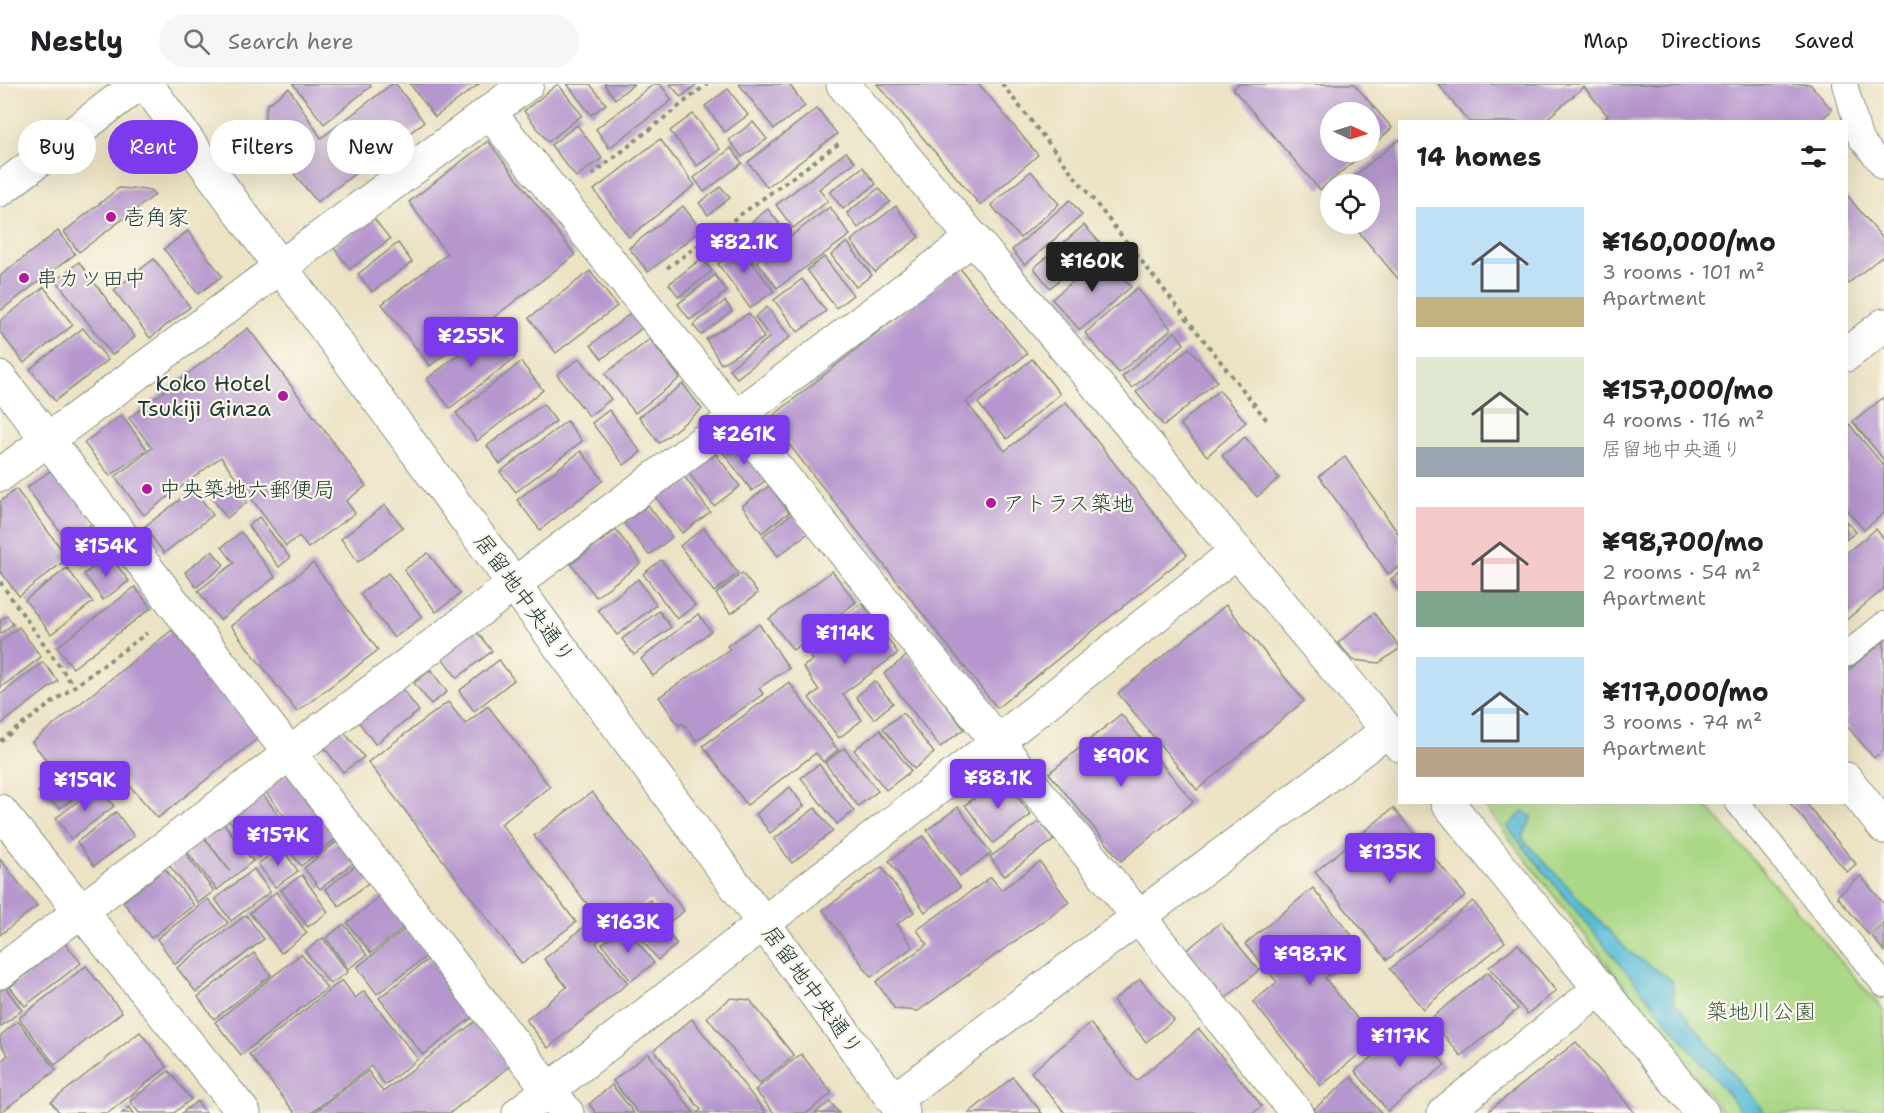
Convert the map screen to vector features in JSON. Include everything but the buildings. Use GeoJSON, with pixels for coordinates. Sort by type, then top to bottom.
{"type":"FeatureCollection","features":[{"type":"Feature","properties":{"kind":"street"},"geometry":{"type":"LineString","coordinates":[[0,190],[138,84]]}},
{"type":"Feature","properties":{"kind":"street","name":"居留地中央通り"},"geometry":{"type":"LineString","coordinates":[[146,84],[898,1106]]}},
{"type":"Feature","properties":{"kind":"street"},"geometry":{"type":"LineString","coordinates":[[0,475],[527,84]]}},
{"type":"Feature","properties":{"kind":"street"},"geometry":{"type":"LineString","coordinates":[[843,84],[1237,552],[1395,732],[1138,917],[898,1106]]}},
{"type":"Feature","properties":{"kind":"street"},"geometry":{"type":"LineString","coordinates":[[489,112],[1297,1113]]}},
{"type":"Feature","properties":{"kind":"street"},"geometry":{"type":"LineString","coordinates":[[0,972],[973,238]]}},
{"type":"Feature","properties":{"kind":"street"},"geometry":{"type":"LineString","coordinates":[[1848,354],[1881,333]]}},
{"type":"Feature","properties":{"kind":"street"},"geometry":{"type":"LineString","coordinates":[[0,378],[558,1101]]}},
{"type":"Feature","properties":{"kind":"street"},"geometry":{"type":"LineString","coordinates":[[519,1113],[558,1101],[764,924],[1237,552]]}},
{"type":"Feature","properties":{"kind":"street"},"geometry":{"type":"LineString","coordinates":[[1848,782],[1884,827]]}},
{"type":"Feature","properties":{"kind":"street"},"geometry":{"type":"LineString","coordinates":[[1449,804],[1702,1113]]}},
{"type":"Feature","properties":{"kind":"street"},"geometry":{"type":"LineString","coordinates":[[0,811],[244,1113]]}},
{"type":"Feature","properties":{"kind":"street"},"geometry":{"type":"LineString","coordinates":[[1444,1113],[1600,987]]}},
{"type":"Feature","properties":{"kind":"lane"},"geometry":{"type":"LineString","coordinates":[[1845,84],[1860,138],[1884,168]]}},
{"type":"Feature","properties":{"kind":"lane"},"geometry":{"type":"LineString","coordinates":[[1848,653],[1884,624]]}},
{"type":"Feature","properties":{"kind":"lane"},"geometry":{"type":"LineString","coordinates":[[1739,804],[1884,985]]}},
{"type":"Feature","properties":{"kind":"path"},"geometry":{"type":"LineString","coordinates":[[560,201],[707,84]]}},
{"type":"Feature","properties":{"kind":"path"},"geometry":{"type":"LineString","coordinates":[[1002,84],[1269,423]]}},
{"type":"Feature","properties":{"kind":"path"},"geometry":{"type":"LineString","coordinates":[[634,292],[873,119]]}},
{"type":"Feature","properties":{"kind":"path"},"geometry":{"type":"LineString","coordinates":[[0,582],[73,685]]}},
{"type":"Feature","properties":{"kind":"path"},"geometry":{"type":"LineString","coordinates":[[0,741],[73,685],[179,610]]}},
{"type":"Feature","properties":{"kind":"green space","name":"築地川公園"},"geometry":{"type":"Polygon","coordinates":[[[1483,804],[1705,804],[1884,1011],[1884,1113],[1723,1113],[1483,804]]]}},
{"type":"Feature","properties":{"kind":"water"},"geometry":{"type":"Polygon","coordinates":[[[1523,811],[1532,817],[1522,838],[1629,952],[1672,980],[1674,1001],[1765,1113],[1743,1113],[1507,827],[1523,811]]]}},
{"type":"Feature","properties":{"kind":"place","name":"壱角家"},"geometry":{"type":"Point","coordinates":[111,217]}},
{"type":"Feature","properties":{"kind":"place","name":"串カツ田中"},"geometry":{"type":"Point","coordinates":[24,278]}},
{"type":"Feature","properties":{"kind":"place","name":"Koko Hotel Tsukiji Ginza"},"geometry":{"type":"Point","coordinates":[283,396]}},
{"type":"Feature","properties":{"kind":"place","name":"中央築地六郵便局"},"geometry":{"type":"Point","coordinates":[147,489]}},
{"type":"Feature","properties":{"kind":"place","name":"アトラス築地"},"geometry":{"type":"Point","coordinates":[991,503]}}]}
